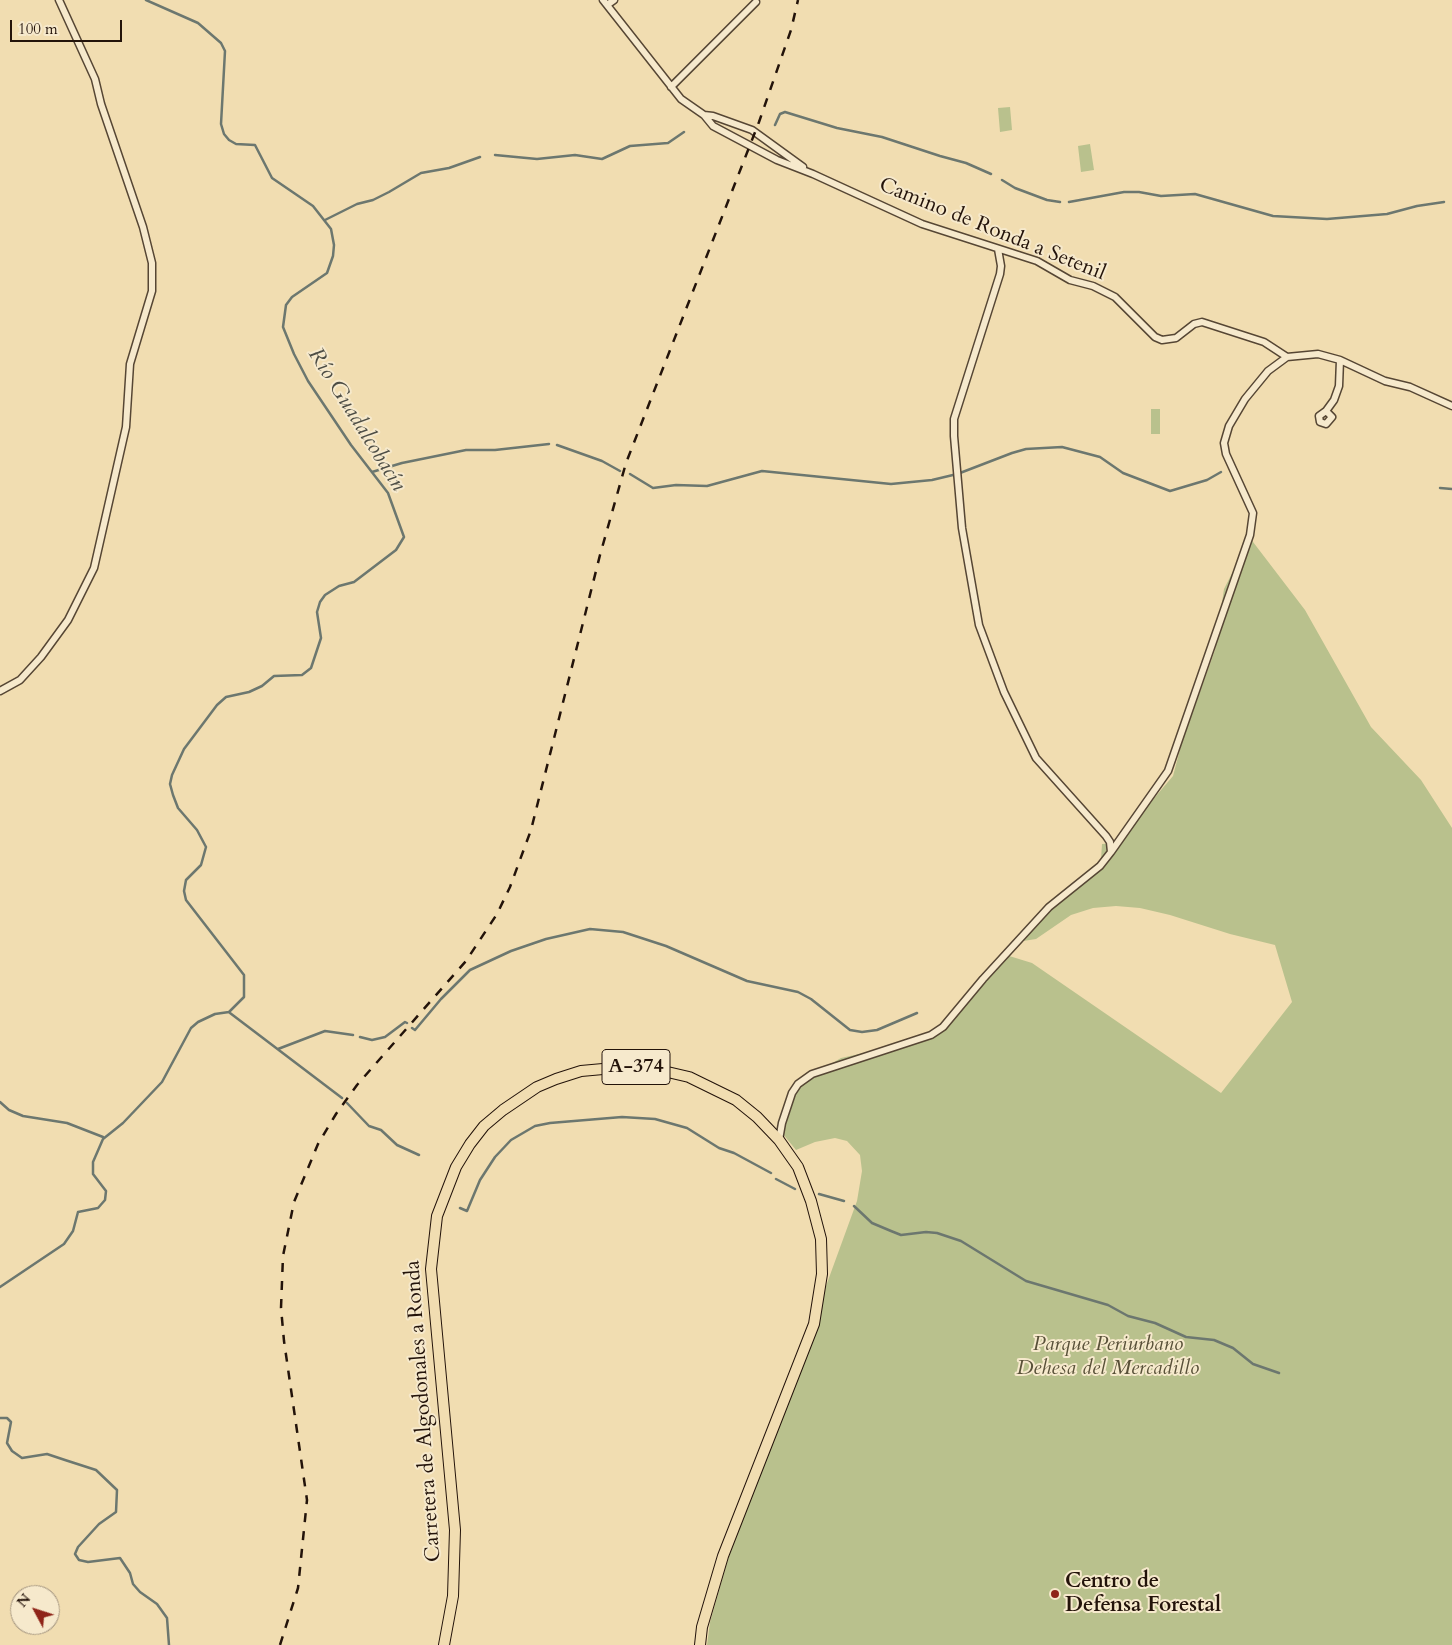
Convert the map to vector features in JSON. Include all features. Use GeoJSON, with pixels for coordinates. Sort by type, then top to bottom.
{"type":"FeatureCollection","features":[{"type":"Feature","properties":{"kind":"main road","name":"Carretera de Algodonales a Ronda"},"geometry":{"type":"LineString","coordinates":[[444,1645],[453,1596],[454,1530],[431,1269],[437,1216],[456,1167],[470,1144],[484,1126],[503,1110],[537,1087],[581,1071],[625,1067],[670,1071],[707,1084],[736,1100],[779,1140],[798,1167],[817,1220],[821,1239],[822,1274],[814,1324],[722,1556],[702,1627],[700,1645]]}},
{"type":"Feature","properties":{"kind":"street"},"geometry":{"type":"LineString","coordinates":[[0,692],[20,680],[41,657],[68,620],[94,568],[126,427],[130,364],[152,291],[152,263],[143,227],[104,113],[95,78],[59,0]]}},
{"type":"Feature","properties":{"kind":"street"},"geometry":{"type":"LineString","coordinates":[[605,3],[614,0]]}},
{"type":"Feature","properties":{"kind":"street"},"geometry":{"type":"LineString","coordinates":[[671,87],[756,2]]}},
{"type":"Feature","properties":{"kind":"street","name":"Camino de Ronda a Setenil"},"geometry":{"type":"LineString","coordinates":[[605,3],[681,99],[704,115],[713,126],[743,143],[922,224],[1037,261],[1070,280],[1093,286],[1115,297],[1155,337],[1162,340],[1176,338],[1194,324],[1202,322],[1264,342],[1287,357]]}},
{"type":"Feature","properties":{"kind":"street","name":"Camino de Ronda a Setenil"},"geometry":{"type":"LineString","coordinates":[[704,115],[713,116],[752,130],[813,174]]}},
{"type":"Feature","properties":{"kind":"street"},"geometry":{"type":"LineString","coordinates":[[998,249],[1001,266],[1000,274],[954,419],[962,528],[979,625],[1004,692],[1036,758],[1106,836],[1110,842],[1111,852]]}},
{"type":"Feature","properties":{"kind":"street"},"geometry":{"type":"LineString","coordinates":[[779,1140],[782,1123],[792,1093],[798,1084],[812,1074],[931,1035],[943,1027],[983,978],[1050,907],[1100,866],[1168,771],[1250,535],[1253,513],[1226,454],[1224,443],[1229,426],[1245,398],[1268,371],[1287,357],[1318,354],[1340,360],[1385,381],[1410,387],[1452,406]]}},
{"type":"Feature","properties":{"kind":"street"},"geometry":{"type":"LineString","coordinates":[[1326,411],[1339,386],[1340,360]]}},
{"type":"Feature","properties":{"kind":"green space"},"geometry":{"type":"Polygon","coordinates":[[[1010,107],[1012,130],[1000,132],[998,108],[1010,107]]]}},
{"type":"Feature","properties":{"kind":"green space"},"geometry":{"type":"Polygon","coordinates":[[[1090,144],[1094,170],[1081,172],[1078,146],[1090,144]]]}},
{"type":"Feature","properties":{"kind":"green space"},"geometry":{"type":"Polygon","coordinates":[[[1151,409],[1160,409],[1160,434],[1151,434],[1151,409]]]}},
{"type":"Feature","properties":{"kind":"green space","name":"Parque Periurbano Dehesa del Mercadillo"},"geometry":{"type":"Polygon","coordinates":[[[1250,538],[1305,610],[1371,727],[1421,780],[1452,828],[1452,1645],[707,1645],[710,1622],[728,1559],[818,1324],[826,1286],[857,1201],[862,1171],[860,1155],[847,1141],[835,1138],[815,1142],[796,1150],[778,1128],[793,1093],[805,1079],[841,1058],[900,1045],[925,1036],[941,1025],[1006,955],[1032,963],[1221,1093],[1292,1002],[1275,945],[1140,908],[1116,906],[1093,908],[1071,915],[1036,939],[1017,942],[1060,900],[1091,875],[1101,859],[1102,844],[1116,843],[1173,776],[1182,742],[1215,650],[1224,589],[1250,538]]]}},
{"type":"Feature","properties":{"kind":"waterway","name":"Río Guadalcobacín"},"geometry":{"type":"LineString","coordinates":[[0,1287],[64,1244],[73,1231],[78,1212],[98,1208],[105,1200],[106,1191],[93,1174],[93,1162],[103,1139],[123,1123],[162,1082],[191,1028],[198,1022],[215,1014],[229,1012],[244,997],[244,975],[186,900],[184,891],[186,880],[201,865],[206,847],[197,830],[178,808],[170,784],[184,749],[217,705],[226,697],[249,692],[262,686],[274,676],[302,675],[311,668],[321,638],[317,612],[320,602],[325,595],[339,586],[354,582],[396,550],[404,537],[388,493],[351,445],[308,381],[283,327],[286,305],[292,297],[327,273],[333,256],[334,245],[331,229],[313,206],[272,178],[255,145],[236,144],[224,134],[221,124],[225,51],[221,43],[198,23],[146,0]]}},
{"type":"Feature","properties":{"kind":"waterway"},"geometry":{"type":"LineString","coordinates":[[775,125],[780,114],[785,112],[837,128],[882,137],[966,163],[991,174]]}},
{"type":"Feature","properties":{"kind":"waterway"},"geometry":{"type":"LineString","coordinates":[[495,155],[537,159],[575,155],[602,159],[630,146],[668,143],[684,132]]}},
{"type":"Feature","properties":{"kind":"waterway"},"geometry":{"type":"LineString","coordinates":[[325,220],[357,204],[373,200],[421,173],[449,168],[480,157]]}},
{"type":"Feature","properties":{"kind":"waterway"},"geometry":{"type":"LineString","coordinates":[[1002,180],[1015,188],[1047,200],[1060,202]]}},
{"type":"Feature","properties":{"kind":"waterway"},"geometry":{"type":"LineString","coordinates":[[1069,202],[1124,192],[1139,192],[1161,196],[1195,194],[1273,216],[1327,219],[1387,214],[1417,206],[1444,202]]}},
{"type":"Feature","properties":{"kind":"waterway"},"geometry":{"type":"LineString","coordinates":[[372,472],[402,463],[466,450],[495,450],[549,444]]}},
{"type":"Feature","properties":{"kind":"waterway"},"geometry":{"type":"LineString","coordinates":[[557,445],[602,461],[620,471]]}},
{"type":"Feature","properties":{"kind":"waterway"},"geometry":{"type":"LineString","coordinates":[[960,473],[1026,449],[1062,447],[1100,457],[1123,473],[1170,491],[1207,480],[1221,472]]}},
{"type":"Feature","properties":{"kind":"waterway"},"geometry":{"type":"LineString","coordinates":[[630,474],[653,488],[676,485],[707,486],[762,471],[891,484],[932,480],[953,475]]}},
{"type":"Feature","properties":{"kind":"waterway"},"geometry":{"type":"LineString","coordinates":[[1440,488],[1452,489]]}},
{"type":"Feature","properties":{"kind":"waterway"},"geometry":{"type":"LineString","coordinates":[[412,1028],[415,1030],[441,999],[470,970],[511,951],[546,939],[590,929],[623,932],[666,946],[747,981],[798,992],[811,999],[850,1030],[862,1032],[877,1030],[917,1013]]}},
{"type":"Feature","properties":{"kind":"waterway"},"geometry":{"type":"LineString","coordinates":[[230,1013],[342,1098]]}},
{"type":"Feature","properties":{"kind":"waterway"},"geometry":{"type":"LineString","coordinates":[[360,1037],[372,1040],[385,1037],[405,1022],[407,1023]]}},
{"type":"Feature","properties":{"kind":"waterway"},"geometry":{"type":"LineString","coordinates":[[278,1049],[325,1031],[353,1035]]}},
{"type":"Feature","properties":{"kind":"waterway"},"geometry":{"type":"LineString","coordinates":[[0,1102],[9,1110],[23,1116],[67,1123],[103,1137]]}},
{"type":"Feature","properties":{"kind":"waterway"},"geometry":{"type":"LineString","coordinates":[[347,1103],[369,1126],[381,1130],[397,1145],[419,1155]]}},
{"type":"Feature","properties":{"kind":"waterway"},"geometry":{"type":"LineString","coordinates":[[460,1208],[467,1211],[480,1180],[495,1157],[511,1140],[535,1126],[550,1123],[622,1117],[655,1119],[687,1128],[719,1148],[734,1153],[771,1173]]}},
{"type":"Feature","properties":{"kind":"waterway"},"geometry":{"type":"LineString","coordinates":[[776,1179],[795,1189]]}},
{"type":"Feature","properties":{"kind":"waterway"},"geometry":{"type":"LineString","coordinates":[[819,1194],[844,1201]]}},
{"type":"Feature","properties":{"kind":"waterway"},"geometry":{"type":"LineString","coordinates":[[854,1206],[872,1223],[901,1235],[926,1232],[937,1233],[961,1241],[1026,1281],[1108,1305],[1128,1316],[1155,1323],[1186,1337],[1214,1340],[1233,1348],[1253,1364],[1279,1373]]}},
{"type":"Feature","properties":{"kind":"waterway","name":"Río Guadalcobacín"},"geometry":{"type":"LineString","coordinates":[[0,1418],[7,1418],[11,1422],[7,1443],[12,1451],[22,1458],[47,1454],[96,1470],[117,1490],[116,1512],[99,1524],[78,1547],[75,1554],[79,1560],[88,1562],[120,1558],[130,1573],[133,1584],[140,1592],[157,1604],[167,1618],[169,1645]]}},
{"type":"Feature","properties":{"kind":"railway"},"geometry":{"type":"LineString","coordinates":[[280,1645],[298,1588],[307,1500],[281,1308],[283,1256],[294,1202],[318,1144],[336,1114],[357,1085],[466,961],[497,914],[510,887],[531,830],[600,555],[626,463],[759,122],[791,30],[798,0]]}},
{"type":"Feature","properties":{"kind":"place","name":"Centro de Defensa Forestal"},"geometry":{"type":"Point","coordinates":[1055,1594]}}]}
